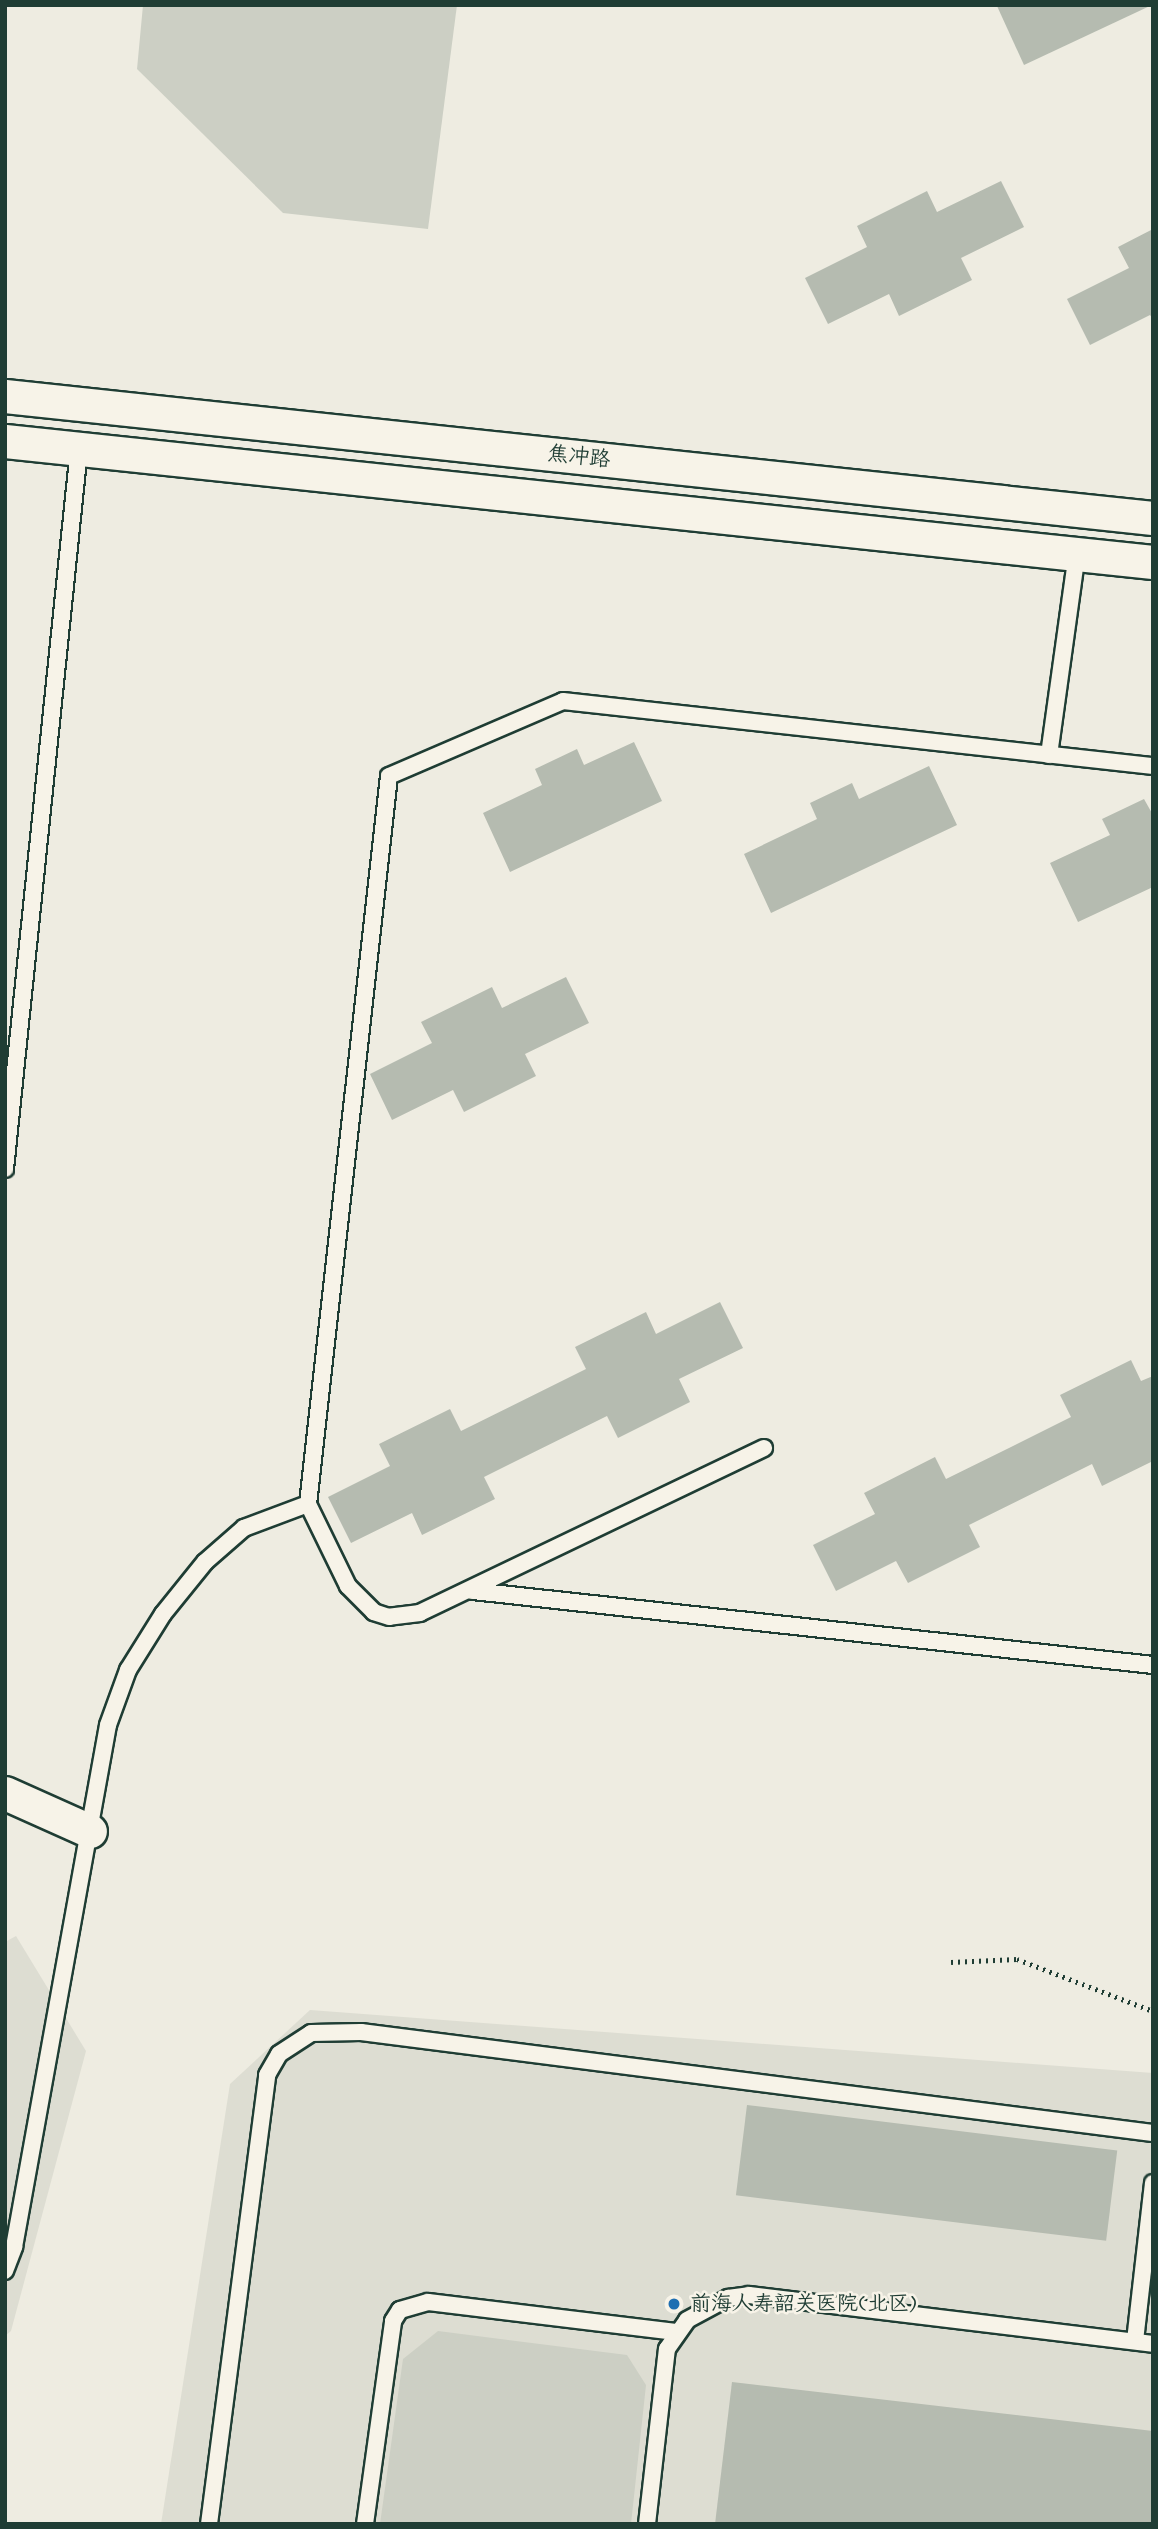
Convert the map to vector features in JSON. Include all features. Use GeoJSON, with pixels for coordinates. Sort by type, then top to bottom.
{"type":"FeatureCollection","features":[{"type":"Feature","properties":{"kind":"street","name":"焦冲路"},"geometry":{"type":"LineString","coordinates":[[5,396],[1153,518]]}},
{"type":"Feature","properties":{"kind":"street"},"geometry":{"type":"LineString","coordinates":[[5,441],[1153,562]]}},
{"type":"Feature","properties":{"kind":"street"},"geometry":{"type":"LineString","coordinates":[[5,1793],[90,1831]]}},
{"type":"Feature","properties":{"kind":"lane"},"geometry":{"type":"LineString","coordinates":[[5,1169],[79,449]]}},
{"type":"Feature","properties":{"kind":"lane"},"geometry":{"type":"LineString","coordinates":[[1049,755],[1077,554]]}},
{"type":"Feature","properties":{"kind":"lane"},"geometry":{"type":"LineString","coordinates":[[764,1448],[473,1591],[404,1618],[374,1612],[348,1586],[308,1504],[389,775],[563,701],[1153,766]]}},
{"type":"Feature","properties":{"kind":"lane"},"geometry":{"type":"LineString","coordinates":[[5,2272],[14,2247],[108,1725],[128,1670],[163,1614],[205,1562],[244,1528],[308,1504]]}},
{"type":"Feature","properties":{"kind":"lane"},"geometry":{"type":"LineString","coordinates":[[473,1591],[1153,1665]]}},
{"type":"Feature","properties":{"kind":"lane"},"geometry":{"type":"LineString","coordinates":[[209,2524],[267,2075],[279,2054],[311,2033],[361,2032],[1153,2133]]}},
{"type":"Feature","properties":{"kind":"lane"},"geometry":{"type":"LineString","coordinates":[[1135,2342],[1153,2183]]}},
{"type":"Feature","properties":{"kind":"lane"},"geometry":{"type":"LineString","coordinates":[[647,2524],[667,2349],[676,2332],[706,2309],[749,2295],[1153,2344]]}},
{"type":"Feature","properties":{"kind":"lane"},"geometry":{"type":"LineString","coordinates":[[365,2524],[393,2321],[400,2309],[428,2302],[676,2332]]}},
{"type":"Feature","properties":{"kind":"path"},"geometry":{"type":"LineString","coordinates":[[951,1962],[1017,1959],[1153,2011]]}},
{"type":"Feature","properties":{"kind":"shaded area"},"geometry":{"type":"Polygon","coordinates":[[[143,5],[457,5],[428,229],[283,213],[137,69],[143,5]]]}},
{"type":"Feature","properties":{"kind":"shaded area"},"geometry":{"type":"Polygon","coordinates":[[[16,1936],[86,2051],[11,2331],[5,2336],[5,1942],[16,1936]]]}},
{"type":"Feature","properties":{"kind":"shaded area","name":"前海人寿韶关医院(北区)"},"geometry":{"type":"Polygon","coordinates":[[[310,2010],[1153,2073],[1153,2524],[161,2524],[230,2084],[310,2010]]]}},
{"type":"Feature","properties":{"kind":"shaded area"},"geometry":{"type":"Polygon","coordinates":[[[438,2331],[627,2355],[646,2385],[631,2524],[380,2524],[403,2359],[438,2331]]]}},
{"type":"Feature","properties":{"kind":"building"},"geometry":{"type":"Polygon","coordinates":[[[999,5],[1152,5],[1024,65],[997,6],[999,5]]]}},
{"type":"Feature","properties":{"kind":"building"},"geometry":{"type":"Polygon","coordinates":[[[1001,181],[1024,227],[961,258],[972,280],[899,316],[889,294],[828,324],[805,278],[867,247],[857,226],[927,191],[937,212],[1001,181]]]}},
{"type":"Feature","properties":{"kind":"building"},"geometry":{"type":"Polygon","coordinates":[[[1153,229],[1153,319],[1150,315],[1090,345],[1067,299],[1129,268],[1118,247],[1153,229]]]}},
{"type":"Feature","properties":{"kind":"building"},"geometry":{"type":"Polygon","coordinates":[[[634,742],[662,801],[510,872],[483,813],[542,785],[535,769],[577,749],[584,765],[634,742]]]}},
{"type":"Feature","properties":{"kind":"building"},"geometry":{"type":"Polygon","coordinates":[[[929,766],[957,825],[771,913],[744,854],[817,819],[810,803],[852,783],[859,799],[929,766]]]}},
{"type":"Feature","properties":{"kind":"building"},"geometry":{"type":"Polygon","coordinates":[[[1144,799],[1153,815],[1153,887],[1078,922],[1050,863],[1110,835],[1102,819],[1144,799]]]}},
{"type":"Feature","properties":{"kind":"building"},"geometry":{"type":"Polygon","coordinates":[[[566,977],[589,1023],[525,1054],[536,1076],[464,1112],[453,1090],[392,1120],[370,1074],[432,1043],[421,1022],[492,987],[502,1008],[566,977]]]}},
{"type":"Feature","properties":{"kind":"building"},"geometry":{"type":"Polygon","coordinates":[[[720,1302],[743,1348],[679,1379],[690,1402],[618,1438],[607,1416],[484,1477],[495,1499],[422,1535],[412,1513],[351,1543],[328,1497],[390,1466],[379,1444],[450,1409],[461,1431],[586,1369],[575,1347],[646,1312],[656,1334],[720,1302]]]}},
{"type":"Feature","properties":{"kind":"building"},"geometry":{"type":"Polygon","coordinates":[[[1131,1360],[1141,1381],[1153,1376],[1153,1461],[1102,1486],[1092,1464],[969,1525],[980,1547],[908,1583],[896,1561],[836,1591],[813,1545],[875,1514],[864,1493],[935,1457],[946,1479],[1009,1448],[1071,1417],[1060,1395],[1131,1360]]]}},
{"type":"Feature","properties":{"kind":"building"},"geometry":{"type":"Polygon","coordinates":[[[747,2105],[1117,2150],[1106,2241],[736,2195],[747,2105]]]}},
{"type":"Feature","properties":{"kind":"building"},"geometry":{"type":"Polygon","coordinates":[[[732,2382],[1153,2431],[1153,2524],[715,2524],[732,2382]]]}},
{"type":"Feature","properties":{"kind":"place","name":"前海人寿韶关医院(北区)"},"geometry":{"type":"Point","coordinates":[674,2304]}}]}
